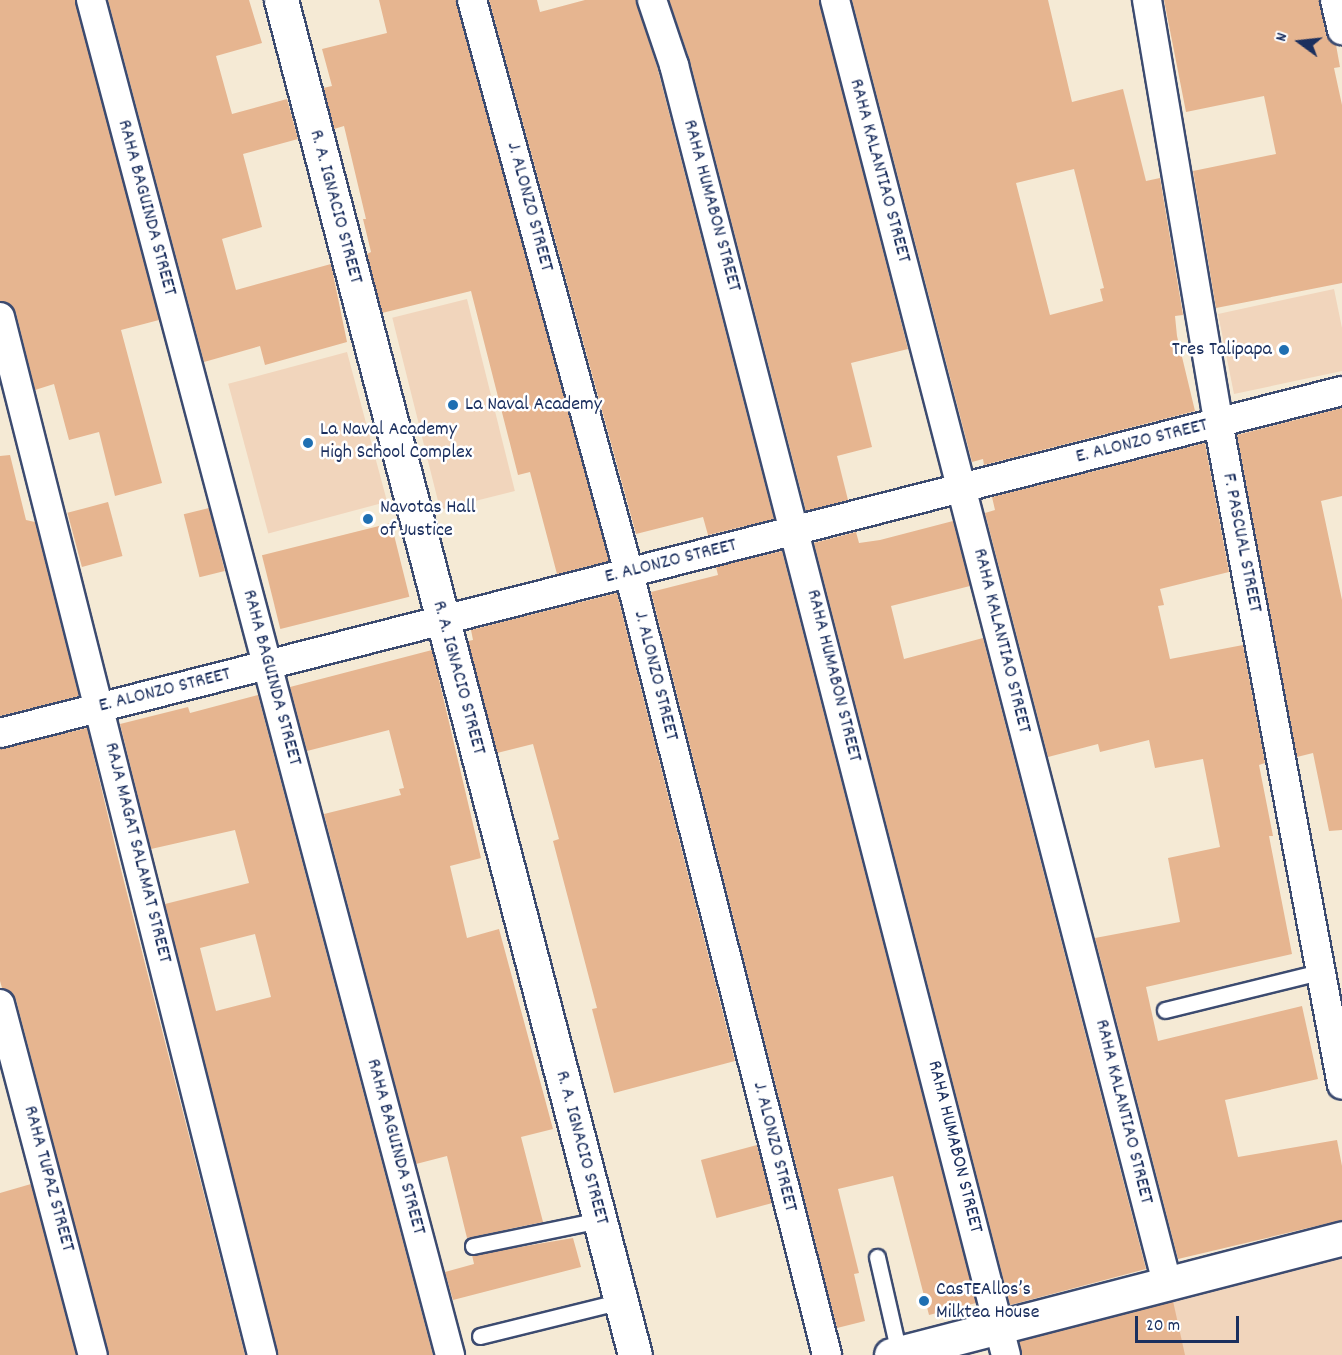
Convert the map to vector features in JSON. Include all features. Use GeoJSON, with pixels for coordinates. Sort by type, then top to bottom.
{"type":"FeatureCollection","features":[{"type":"Feature","properties":{"kind":"street","name":"RAHA BAGUINDA STREET"},"geometry":{"type":"LineString","coordinates":[[91,0],[450,1355]]}},
{"type":"Feature","properties":{"kind":"street","name":"R. A. IGNACIO STREET"},"geometry":{"type":"LineString","coordinates":[[281,0],[635,1355]]}},
{"type":"Feature","properties":{"kind":"street","name":"J. ALONZO STREET"},"geometry":{"type":"LineString","coordinates":[[472,0],[629,573],[827,1355]]}},
{"type":"Feature","properties":{"kind":"street","name":"RAHA HUMABON STREET"},"geometry":{"type":"LineString","coordinates":[[652,0],[674,65],[1003,1341]]}},
{"type":"Feature","properties":{"kind":"street","name":"RAHA KALANTIAO STREET"},"geometry":{"type":"LineString","coordinates":[[835,0],[1167,1283]]}},
{"type":"Feature","properties":{"kind":"street","name":"F. PASCUAL STREET"},"geometry":{"type":"LineString","coordinates":[[1147,0],[1218,422],[1342,1084]]}},
{"type":"Feature","properties":{"kind":"street"},"geometry":{"type":"LineString","coordinates":[[1335,0],[1342,30]]}},
{"type":"Feature","properties":{"kind":"street","name":"RAJA MAGAT SALAMAT STREET"},"geometry":{"type":"LineString","coordinates":[[0,317],[262,1355]]}},
{"type":"Feature","properties":{"kind":"street","name":"E. ALONZO STREET"},"geometry":{"type":"LineString","coordinates":[[0,733],[1342,391]]}},
{"type":"Feature","properties":{"kind":"street","name":"RAHA TUPAZ STREET"},"geometry":{"type":"LineString","coordinates":[[0,1004],[93,1355]]}},
{"type":"Feature","properties":{"kind":"street"},"geometry":{"type":"LineString","coordinates":[[895,1354],[1003,1341],[1167,1283],[1342,1238]]}},
{"type":"Feature","properties":{"kind":"lane"},"geometry":{"type":"LineString","coordinates":[[1165,1010],[1320,972]]}},
{"type":"Feature","properties":{"kind":"lane"},"geometry":{"type":"LineString","coordinates":[[473,1246],[600,1220]]}},
{"type":"Feature","properties":{"kind":"lane"},"geometry":{"type":"LineString","coordinates":[[877,1257],[895,1354]]}},
{"type":"Feature","properties":{"kind":"lane"},"geometry":{"type":"LineString","coordinates":[[480,1336],[621,1301]]}},
{"type":"Feature","properties":{"kind":"shaded area","name":"Tres Talipapa"},"geometry":{"type":"Polygon","coordinates":[[[1334,289],[1342,328],[1342,371],[1234,394],[1218,314],[1334,289]]]}},
{"type":"Feature","properties":{"kind":"shaded area","name":"La Naval Academy"},"geometry":{"type":"Polygon","coordinates":[[[467,299],[515,491],[440,510],[392,318],[467,299]]]}},
{"type":"Feature","properties":{"kind":"shaded area","name":"La Naval Academy High School Complex"},"geometry":{"type":"Polygon","coordinates":[[[347,352],[387,502],[268,534],[228,384],[347,352]]]}},
{"type":"Feature","properties":{"kind":"shaded area"},"geometry":{"type":"Polygon","coordinates":[[[1342,1256],[1342,1355],[1013,1355],[1009,1340],[1342,1256]]]}},
{"type":"Feature","properties":{"kind":"building"},"geometry":{"type":"Polygon","coordinates":[[[0,0],[75,0],[159,320],[121,330],[162,483],[115,496],[99,432],[69,440],[54,384],[35,390],[16,313],[11,305],[0,301],[0,0]]]}},
{"type":"Feature","properties":{"kind":"building"},"geometry":{"type":"Polygon","coordinates":[[[108,0],[249,0],[262,43],[216,56],[232,114],[287,99],[298,139],[243,154],[262,227],[222,239],[236,290],[331,264],[347,342],[265,365],[260,346],[204,362],[108,0]]]}},
{"type":"Feature","properties":{"kind":"building"},"geometry":{"type":"Polygon","coordinates":[[[379,0],[456,0],[609,561],[557,574],[530,472],[518,475],[471,291],[382,313],[367,254],[371,252],[363,219],[366,219],[344,126],[334,129],[323,88],[332,86],[322,49],[387,33],[379,0]]]}},
{"type":"Feature","properties":{"kind":"building"},"geometry":{"type":"Polygon","coordinates":[[[489,0],[537,0],[540,12],[585,0],[636,0],[658,70],[774,519],[708,535],[703,517],[636,534],[489,0]]]}},
{"type":"Feature","properties":{"kind":"building"},"geometry":{"type":"Polygon","coordinates":[[[669,0],[819,0],[908,349],[851,363],[872,447],[837,456],[848,500],[806,511],[690,61],[669,0]]]}},
{"type":"Feature","properties":{"kind":"building"},"geometry":{"type":"Polygon","coordinates":[[[852,0],[1048,0],[1072,102],[1123,89],[1146,181],[1160,178],[1183,315],[1175,316],[1177,336],[1195,411],[984,465],[983,459],[972,462],[852,0]],[[1074,169],[1016,183],[1050,315],[1103,301],[1100,289],[1104,288],[1074,169]]]}},
{"type":"Feature","properties":{"kind":"building"},"geometry":{"type":"Polygon","coordinates":[[[1164,0],[1319,0],[1326,34],[1336,45],[1340,67],[1334,68],[1342,105],[1342,283],[1216,308],[1193,171],[1276,154],[1264,96],[1186,112],[1164,0]]]}},
{"type":"Feature","properties":{"kind":"building"},"geometry":{"type":"Polygon","coordinates":[[[1342,408],[1342,496],[1321,501],[1342,600],[1342,830],[1329,831],[1313,753],[1297,757],[1237,435],[1342,408]]]}},
{"type":"Feature","properties":{"kind":"building"},"geometry":{"type":"Polygon","coordinates":[[[1205,443],[1229,572],[1160,589],[1164,605],[1158,606],[1170,659],[1243,645],[1265,763],[1259,765],[1273,836],[1269,836],[1292,954],[1146,987],[1158,1041],[1302,1006],[1318,1079],[1225,1100],[1238,1157],[1337,1140],[1342,1166],[1342,1220],[1178,1259],[1095,938],[1180,922],[1168,858],[1220,847],[1203,759],[1155,768],[1149,740],[1100,752],[1098,744],[1048,757],[985,513],[995,510],[992,497],[1205,443]]]}},
{"type":"Feature","properties":{"kind":"building"},"geometry":{"type":"Polygon","coordinates":[[[10,455],[26,520],[35,522],[79,696],[0,716],[0,456],[10,455]]]}},
{"type":"Feature","properties":{"kind":"building"},"geometry":{"type":"Polygon","coordinates":[[[108,502],[122,556],[82,567],[67,513],[108,502]]]}},
{"type":"Feature","properties":{"kind":"building"},"geometry":{"type":"Polygon","coordinates":[[[209,508],[225,571],[199,577],[184,514],[209,508]]]}},
{"type":"Feature","properties":{"kind":"building"},"geometry":{"type":"Polygon","coordinates":[[[953,521],[970,586],[891,606],[904,659],[983,638],[1146,1269],[1010,1305],[814,543],[856,532],[859,543],[880,540],[953,521]]]}},
{"type":"Feature","properties":{"kind":"building"},"geometry":{"type":"Polygon","coordinates":[[[391,523],[409,597],[280,629],[262,555],[391,523]]]}},
{"type":"Feature","properties":{"kind":"building"},"geometry":{"type":"Polygon","coordinates":[[[782,551],[976,1303],[929,1315],[893,1176],[838,1189],[859,1273],[854,1274],[865,1321],[837,1328],[651,592],[718,575],[716,567],[782,551]]]}},
{"type":"Feature","properties":{"kind":"building"},"geometry":{"type":"Polygon","coordinates":[[[617,593],[735,1061],[614,1093],[592,1009],[597,1008],[553,841],[559,839],[533,744],[497,753],[468,641],[473,640],[471,630],[617,593]]]}},
{"type":"Feature","properties":{"kind":"building"},"geometry":{"type":"Polygon","coordinates":[[[432,650],[481,858],[450,866],[467,938],[499,929],[553,1129],[521,1137],[543,1222],[467,1238],[447,1156],[416,1164],[324,814],[401,795],[399,789],[404,788],[389,730],[307,751],[290,687],[432,650]]]}},
{"type":"Feature","properties":{"kind":"building"},"geometry":{"type":"Polygon","coordinates":[[[258,695],[433,1355],[278,1355],[165,904],[249,883],[235,830],[151,849],[120,724],[188,707],[190,713],[258,695]],[[255,934],[200,948],[216,1011],[271,997],[255,934]]]}},
{"type":"Feature","properties":{"kind":"building"},"geometry":{"type":"Polygon","coordinates":[[[87,728],[245,1355],[109,1355],[16,1000],[2,988],[0,981],[0,749],[87,728]]]}},
{"type":"Feature","properties":{"kind":"building"},"geometry":{"type":"Polygon","coordinates":[[[757,1145],[773,1203],[717,1218],[701,1160],[757,1145]]]}},
{"type":"Feature","properties":{"kind":"building"},"geometry":{"type":"Polygon","coordinates":[[[31,1184],[76,1355],[0,1355],[0,1193],[31,1184]]]}},
{"type":"Feature","properties":{"kind":"building"},"geometry":{"type":"Polygon","coordinates":[[[573,1238],[581,1267],[453,1300],[445,1272],[474,1264],[472,1255],[573,1238]]]}},
{"type":"Feature","properties":{"kind":"building"},"geometry":{"type":"Polygon","coordinates":[[[1173,1301],[1185,1355],[1022,1355],[1019,1341],[1173,1301]]]}},
{"type":"Feature","properties":{"kind":"place","name":"Tres Talipapa"},"geometry":{"type":"Point","coordinates":[1284,350]}},
{"type":"Feature","properties":{"kind":"place","name":"La Naval Academy"},"geometry":{"type":"Point","coordinates":[453,405]}},
{"type":"Feature","properties":{"kind":"place","name":"La Naval Academy High School Complex"},"geometry":{"type":"Point","coordinates":[308,443]}},
{"type":"Feature","properties":{"kind":"place","name":"Navotas Hall of Justice"},"geometry":{"type":"Point","coordinates":[368,519]}},
{"type":"Feature","properties":{"kind":"place","name":"CasTEAllos’s Milktea House"},"geometry":{"type":"Point","coordinates":[924,1301]}}]}
